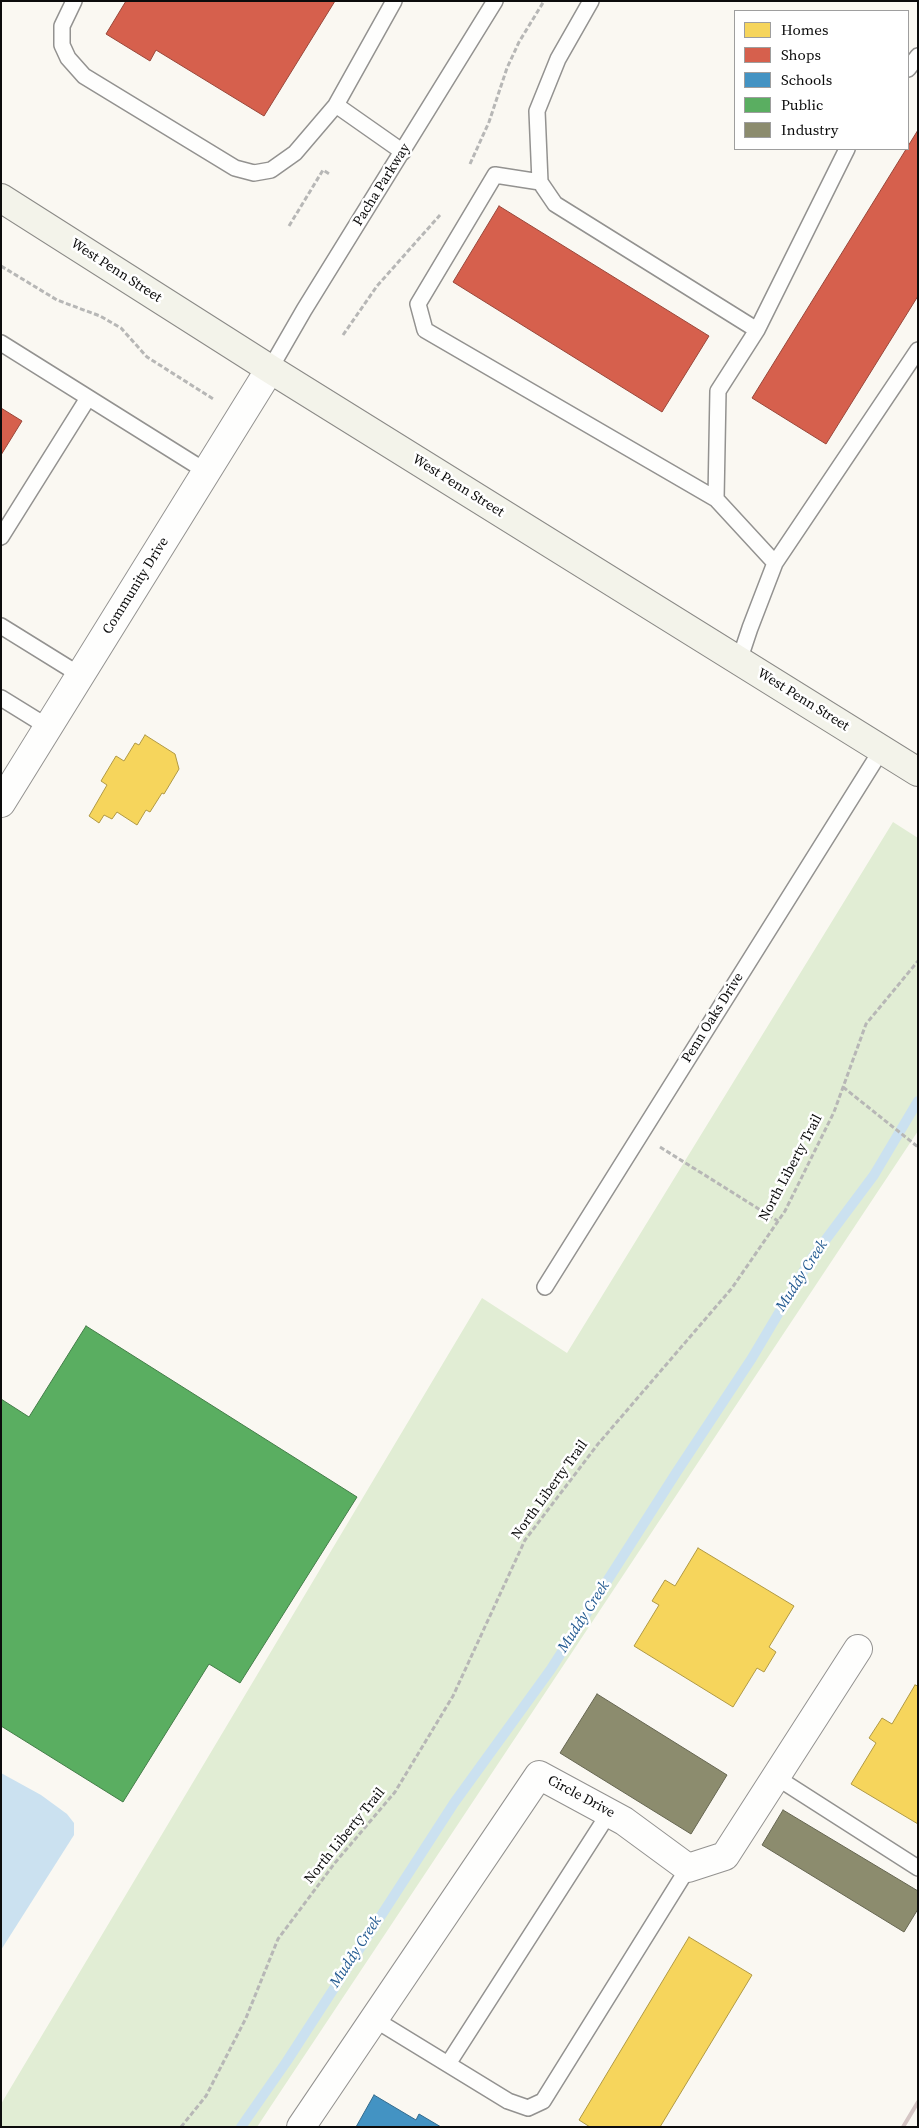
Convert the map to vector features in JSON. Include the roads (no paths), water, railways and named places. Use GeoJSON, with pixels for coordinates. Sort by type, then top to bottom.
{"type":"FeatureCollection","features":[{"type":"Feature","properties":{"kind":"main road","name":"West Penn Street"},"geometry":{"type":"LineString","coordinates":[[1,198],[270,370],[918,772]]}},
{"type":"Feature","properties":{"kind":"street","name":"Community Drive"},"geometry":{"type":"LineString","coordinates":[[1,803],[270,370]]}},
{"type":"Feature","properties":{"kind":"street"},"geometry":{"type":"LineString","coordinates":[[688,1868],[725,1856],[858,1649]]}},
{"type":"Feature","properties":{"kind":"street","name":"Circle Drive"},"geometry":{"type":"LineString","coordinates":[[301,2127],[539,1775],[624,1821],[688,1868]]}},
{"type":"Feature","properties":{"kind":"lane"},"geometry":{"type":"LineString","coordinates":[[74,1],[62,26],[62,45],[68,58],[84,76],[235,168],[254,174],[272,170],[295,153],[336,105],[394,1]]}},
{"type":"Feature","properties":{"kind":"lane","name":"Pacha Parkway"},"geometry":{"type":"LineString","coordinates":[[270,370],[304,310],[495,1]]}},
{"type":"Feature","properties":{"kind":"lane"},"geometry":{"type":"LineString","coordinates":[[591,1],[558,59],[537,111],[540,182],[555,204],[757,330]]}},
{"type":"Feature","properties":{"kind":"lane"},"geometry":{"type":"LineString","coordinates":[[909,68],[918,56]]}},
{"type":"Feature","properties":{"kind":"lane"},"geometry":{"type":"LineString","coordinates":[[336,105],[403,152]]}},
{"type":"Feature","properties":{"kind":"lane"},"geometry":{"type":"LineString","coordinates":[[716,499],[718,391],[757,330],[847,150]]}},
{"type":"Feature","properties":{"kind":"lane"},"geometry":{"type":"LineString","coordinates":[[540,182],[495,175],[418,304],[425,330],[716,499],[775,563]]}},
{"type":"Feature","properties":{"kind":"lane"},"geometry":{"type":"LineString","coordinates":[[1,343],[207,472]]}},
{"type":"Feature","properties":{"kind":"lane"},"geometry":{"type":"LineString","coordinates":[[739,661],[775,563],[918,350]]}},
{"type":"Feature","properties":{"kind":"lane"},"geometry":{"type":"LineString","coordinates":[[1,538],[88,398]]}},
{"type":"Feature","properties":{"kind":"lane"},"geometry":{"type":"LineString","coordinates":[[1,626],[80,675]]}},
{"type":"Feature","properties":{"kind":"lane"},"geometry":{"type":"LineString","coordinates":[[1,698],[48,727]]}},
{"type":"Feature","properties":{"kind":"lane","name":"Penn Oaks Drive"},"geometry":{"type":"LineString","coordinates":[[545,1287],[882,749]]}},
{"type":"Feature","properties":{"kind":"lane"},"geometry":{"type":"LineString","coordinates":[[776,1777],[918,1868]]}},
{"type":"Feature","properties":{"kind":"lane"},"geometry":{"type":"LineString","coordinates":[[448,2064],[609,1813]]}},
{"type":"Feature","properties":{"kind":"lane"},"geometry":{"type":"LineString","coordinates":[[374,2019],[508,2101],[528,2108],[543,2101],[688,1868]]}},
{"type":"Feature","properties":{"kind":"water"},"geometry":{"type":"Polygon","coordinates":[[[1,1773],[41,1795],[67,1814],[74,1823],[74,1835],[1,1950],[1,1773]]]}},
{"type":"Feature","properties":{"kind":"waterway","name":"Muddy Creek"},"geometry":{"type":"LineString","coordinates":[[241,2127],[287,2061],[454,1803],[551,1669],[752,1358],[809,1262],[874,1175],[918,1101]]}},
{"type":"Feature","properties":{"kind":"railway"},"geometry":{"type":"LineString","coordinates":[[903,2127],[918,2102]]}}]}
